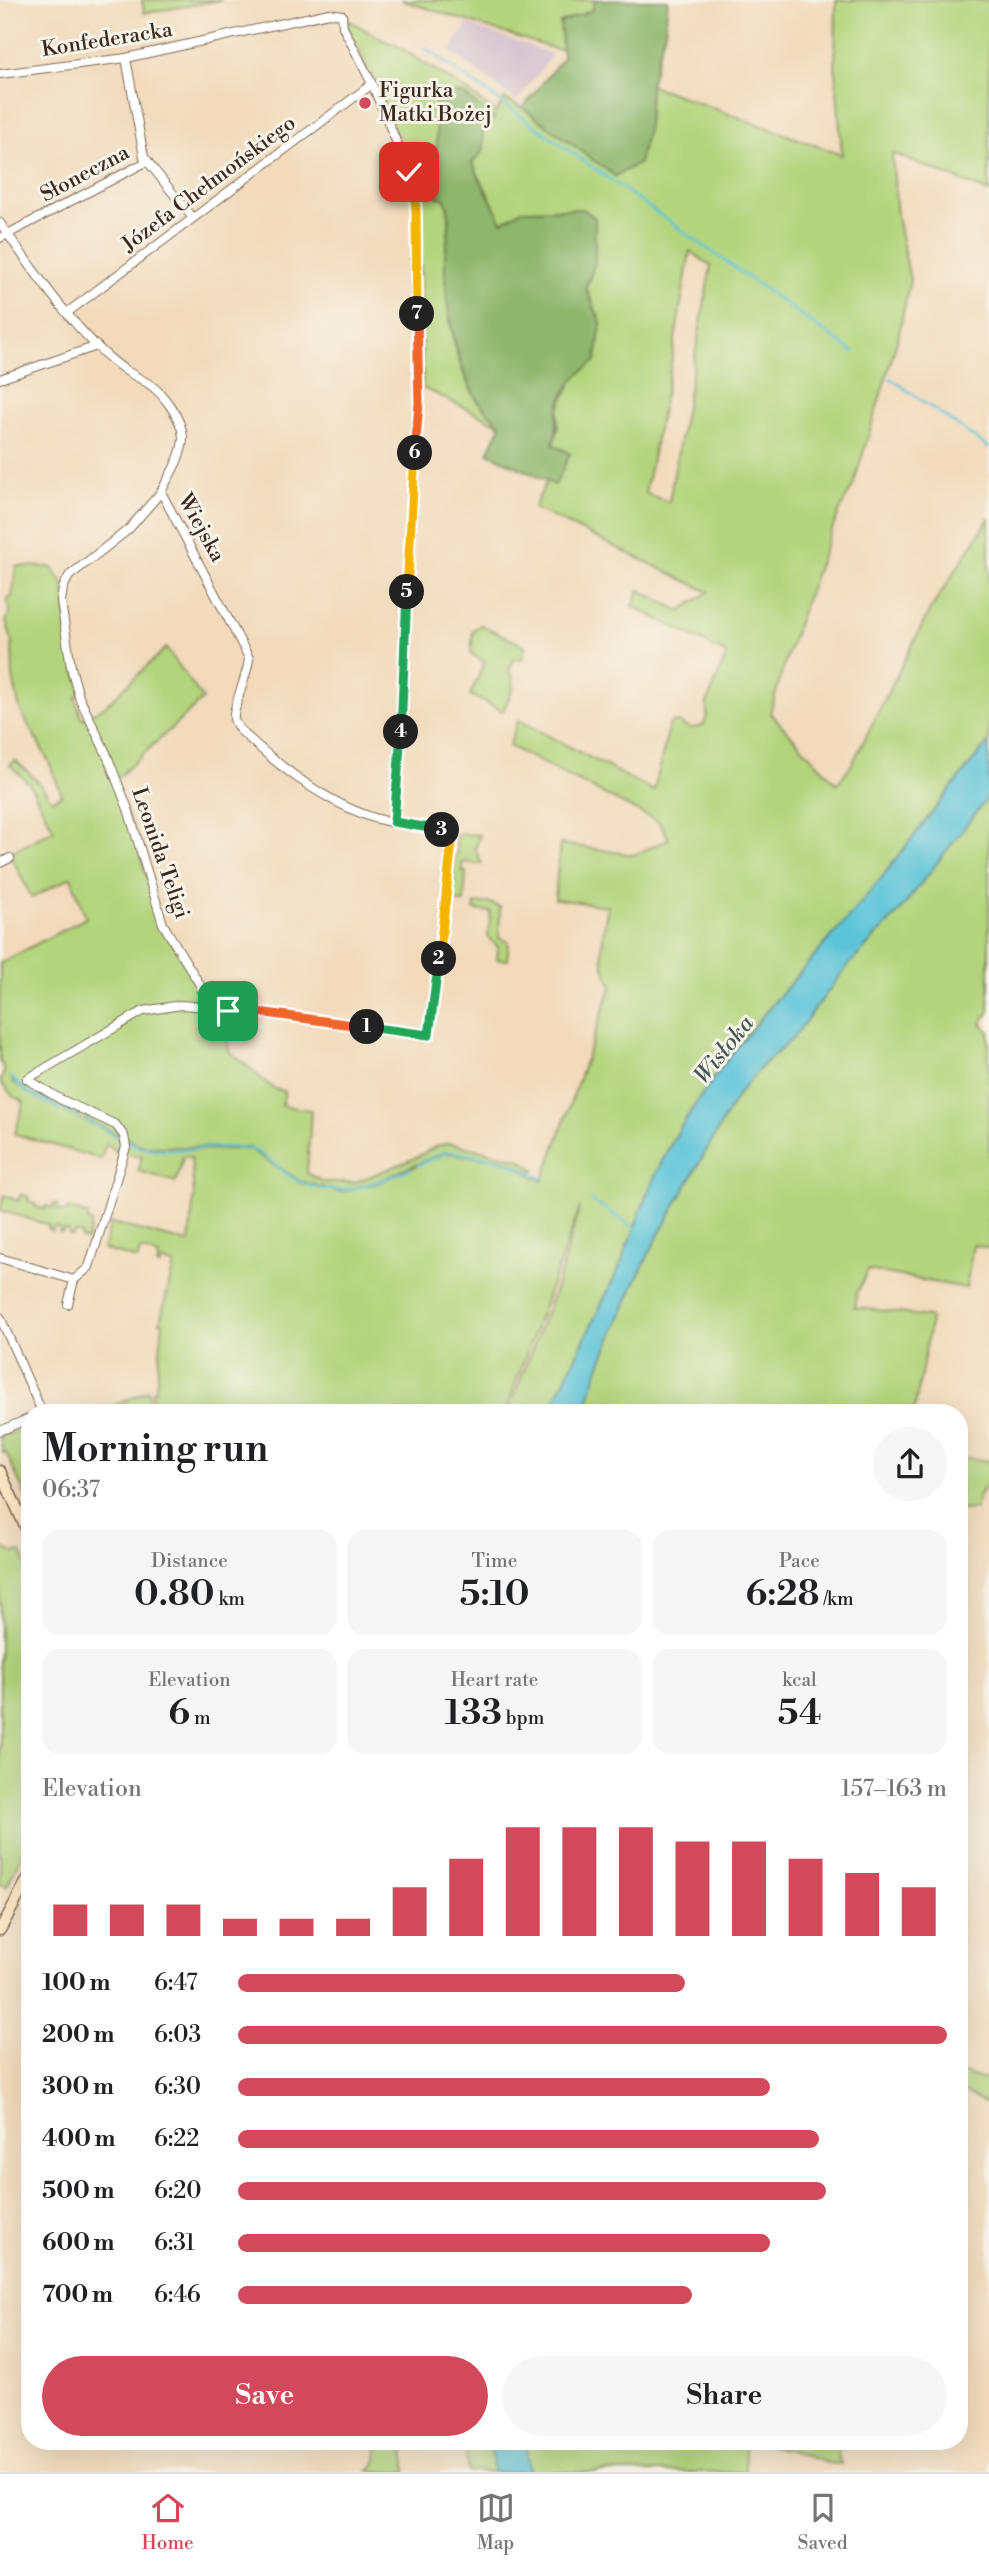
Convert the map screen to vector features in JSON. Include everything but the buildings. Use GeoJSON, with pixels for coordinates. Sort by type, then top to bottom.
{"type":"FeatureCollection","features":[{"type":"Feature","properties":{"kind":"street","name":"Konfederacka"},"geometry":{"type":"LineString","coordinates":[[0,74],[126,58],[329,13],[342,15],[343,27],[372,84]]}},
{"type":"Feature","properties":{"kind":"street"},"geometry":{"type":"LineString","coordinates":[[126,58],[144,157],[192,217]]}},
{"type":"Feature","properties":{"kind":"street"},"geometry":{"type":"LineString","coordinates":[[68,1304],[74,1280],[89,1267],[122,1160],[124,1136],[116,1125],[60,1099],[27,1079],[143,1011],[181,1005],[429,1035],[453,832],[394,822],[419,403],[415,191],[372,84]]}},
{"type":"Feature","properties":{"kind":"street","name":"Józefa Chełmońskiego"},"geometry":{"type":"LineString","coordinates":[[68,312],[372,84]]}},
{"type":"Feature","properties":{"kind":"street","name":"Słoneczna"},"geometry":{"type":"LineString","coordinates":[[4,236],[148,161]]}},
{"type":"Feature","properties":{"kind":"street","name":"Wiejska"},"geometry":{"type":"LineString","coordinates":[[0,223],[4,236],[97,346],[125,370],[151,385],[178,420],[183,437],[177,460],[161,492],[249,658],[246,680],[235,709],[234,719],[239,729],[270,757],[318,791],[363,814],[394,822]]}},
{"type":"Feature","properties":{"kind":"street"},"geometry":{"type":"LineString","coordinates":[[0,379],[97,346]]}},
{"type":"Feature","properties":{"kind":"street","name":"Leonida Teligi"},"geometry":{"type":"LineString","coordinates":[[161,492],[129,529],[69,576],[63,588],[61,602],[71,667],[84,711],[106,753],[128,809],[163,923],[200,985],[209,1007]]}},
{"type":"Feature","properties":{"kind":"street"},"geometry":{"type":"LineString","coordinates":[[0,863],[10,858]]}},
{"type":"Feature","properties":{"kind":"street"},"geometry":{"type":"LineString","coordinates":[[0,1258],[74,1280]]}},
{"type":"Feature","properties":{"kind":"street"},"geometry":{"type":"LineString","coordinates":[[0,1317],[38,1404]]}},
{"type":"Feature","properties":{"kind":"street"},"geometry":{"type":"LineString","coordinates":[[0,1431],[21,1422]]}},
{"type":"Feature","properties":{"kind":"street"},"geometry":{"type":"LineString","coordinates":[[0,1471],[21,1517]]}},
{"type":"Feature","properties":{"kind":"street"},"geometry":{"type":"LineString","coordinates":[[0,1930],[21,1891]]}},
{"type":"Feature","properties":{"kind":"shaded area"},"geometry":{"type":"Polygon","coordinates":[[[467,24],[553,54],[517,101],[450,51],[467,24]]]}},
{"type":"Feature","properties":{"kind":"green space"},"geometry":{"type":"Polygon","coordinates":[[[142,0],[222,0],[144,13],[142,0]]]}},
{"type":"Feature","properties":{"kind":"green space"},"geometry":{"type":"Polygon","coordinates":[[[401,0],[595,0],[593,10],[561,23],[562,49],[555,49],[401,0]]]}},
{"type":"Feature","properties":{"kind":"green space"},"geometry":{"type":"Polygon","coordinates":[[[595,0],[668,0],[665,31],[650,85],[648,125],[639,163],[615,176],[523,108],[563,57],[560,23],[592,10],[595,0]]]}},
{"type":"Feature","properties":{"kind":"green space"},"geometry":{"type":"Polygon","coordinates":[[[836,0],[989,0],[989,192],[892,153],[897,216],[910,280],[898,338],[853,486],[823,552],[770,713],[837,784],[852,764],[930,610],[989,519],[989,742],[883,876],[743,1040],[680,1128],[655,1175],[623,1260],[553,1404],[511,1404],[556,1287],[580,1207],[508,1404],[156,1404],[152,1393],[156,1388],[163,1323],[160,1322],[174,1264],[161,1261],[159,1266],[159,1256],[141,1249],[137,1259],[103,1249],[111,1223],[189,1243],[194,1195],[191,1157],[183,1157],[176,1182],[138,1171],[142,1156],[117,1152],[106,1144],[101,1159],[15,1134],[24,1102],[13,1096],[0,1082],[5,1070],[0,1061],[0,963],[86,918],[71,877],[32,898],[9,853],[54,830],[29,783],[10,765],[15,760],[52,800],[62,795],[48,760],[20,710],[13,678],[12,641],[6,621],[10,612],[7,598],[12,597],[16,566],[51,567],[64,584],[69,644],[82,693],[75,697],[82,719],[104,707],[166,648],[203,699],[113,782],[133,828],[159,920],[206,999],[225,1013],[229,1051],[274,1089],[285,1091],[282,1106],[311,1110],[307,1173],[323,1182],[356,1182],[449,1143],[519,1159],[535,1170],[532,1172],[505,1160],[446,1151],[375,1182],[346,1190],[333,1190],[300,1181],[249,1147],[146,1147],[85,1119],[86,1116],[79,1116],[28,1092],[11,1077],[12,1081],[27,1093],[139,1147],[155,1150],[250,1149],[300,1183],[339,1192],[375,1184],[446,1153],[505,1161],[543,1181],[612,985],[602,957],[608,906],[555,899],[560,844],[634,855],[669,839],[659,822],[509,746],[518,720],[654,791],[670,723],[679,722],[691,728],[704,725],[707,703],[727,654],[633,606],[639,590],[680,611],[709,592],[534,508],[547,480],[554,485],[569,453],[553,444],[558,430],[558,410],[601,323],[586,288],[595,262],[595,218],[583,209],[522,210],[502,222],[472,162],[483,150],[482,129],[493,118],[436,90],[437,146],[427,192],[445,199],[448,208],[445,262],[452,332],[467,382],[475,397],[501,425],[423,388],[419,190],[376,85],[346,24],[350,21],[396,45],[469,92],[496,113],[505,99],[523,108],[574,144],[648,125],[650,85],[842,155],[835,64],[836,0]],[[690,251],[645,493],[669,502],[711,266],[690,251]]]}},
{"type":"Feature","properties":{"kind":"green space"},"geometry":{"type":"Polygon","coordinates":[[[435,90],[463,94],[494,118],[482,129],[484,150],[472,163],[502,222],[522,210],[583,209],[595,218],[595,262],[586,288],[601,323],[596,361],[572,381],[560,402],[553,444],[570,454],[555,485],[488,453],[501,425],[477,400],[462,366],[446,291],[448,207],[445,199],[427,193],[437,146],[435,90]]]}},
{"type":"Feature","properties":{"kind":"green space"},"geometry":{"type":"Polygon","coordinates":[[[481,625],[525,646],[523,658],[513,660],[509,671],[513,687],[503,711],[470,695],[485,662],[471,654],[473,630],[481,625]]]}},
{"type":"Feature","properties":{"kind":"green space"},"geometry":{"type":"Polygon","coordinates":[[[989,796],[989,1014],[981,1024],[989,1031],[989,1248],[973,1245],[966,1288],[868,1270],[857,1293],[854,1307],[929,1317],[931,1320],[915,1404],[587,1404],[598,1369],[634,1284],[738,1094],[762,1066],[792,1039],[846,968],[898,913],[989,796]]]}},
{"type":"Feature","properties":{"kind":"green space"},"geometry":{"type":"Polygon","coordinates":[[[456,835],[480,835],[475,849],[482,864],[462,862],[462,871],[466,872],[464,902],[450,901],[454,883],[453,865],[457,852],[456,835]]]}},
{"type":"Feature","properties":{"kind":"green space"},"geometry":{"type":"Polygon","coordinates":[[[490,903],[500,907],[499,938],[509,942],[507,960],[497,959],[498,947],[488,937],[491,912],[474,910],[475,904],[490,903]]]}},
{"type":"Feature","properties":{"kind":"green space"},"geometry":{"type":"Polygon","coordinates":[[[21,1194],[29,1197],[28,1201],[35,1203],[35,1207],[53,1208],[54,1204],[58,1205],[57,1210],[67,1212],[68,1208],[88,1215],[88,1221],[92,1223],[87,1240],[81,1239],[81,1234],[75,1232],[73,1236],[69,1235],[69,1231],[64,1230],[62,1233],[59,1232],[60,1228],[54,1227],[52,1231],[48,1229],[49,1225],[0,1210],[4,1195],[18,1201],[21,1194]]]}},
{"type":"Feature","properties":{"kind":"green space"},"geometry":{"type":"Polygon","coordinates":[[[148,1391],[151,1404],[118,1404],[148,1391]]]}},
{"type":"Feature","properties":{"kind":"green space"},"geometry":{"type":"Polygon","coordinates":[[[21,1428],[21,1486],[6,1452],[3,1453],[0,1438],[21,1428]]]}},
{"type":"Feature","properties":{"kind":"green space"},"geometry":{"type":"Polygon","coordinates":[[[968,1458],[989,1461],[989,1481],[979,1495],[975,1509],[968,1509],[968,1458]]]}},
{"type":"Feature","properties":{"kind":"green space"},"geometry":{"type":"Polygon","coordinates":[[[0,1547],[13,1553],[21,1552],[21,1856],[7,1886],[0,1884],[0,1547]]]}},
{"type":"Feature","properties":{"kind":"green space"},"geometry":{"type":"Polygon","coordinates":[[[968,2075],[989,2081],[989,2104],[968,2094],[968,2075]]]}},
{"type":"Feature","properties":{"kind":"green space"},"geometry":{"type":"Polygon","coordinates":[[[376,2450],[404,2450],[407,2472],[367,2472],[376,2463],[376,2450]]]}},
{"type":"Feature","properties":{"kind":"green space"},"geometry":{"type":"Polygon","coordinates":[[[465,2450],[492,2450],[493,2472],[468,2472],[465,2450]]]}},
{"type":"Feature","properties":{"kind":"green space"},"geometry":{"type":"Polygon","coordinates":[[[526,2450],[745,2450],[745,2472],[529,2472],[526,2450]]]}},
{"type":"Feature","properties":{"kind":"green space"},"geometry":{"type":"Polygon","coordinates":[[[785,2450],[838,2450],[842,2464],[828,2463],[785,2450]]]}},
{"type":"Feature","properties":{"kind":"water"},"geometry":{"type":"Polygon","coordinates":[[[989,742],[989,796],[898,913],[846,968],[792,1039],[762,1066],[738,1094],[634,1284],[598,1369],[587,1404],[553,1404],[623,1260],[655,1175],[680,1128],[743,1040],[883,876],[989,742]]]}},
{"type":"Feature","properties":{"kind":"water"},"geometry":{"type":"Polygon","coordinates":[[[492,2450],[526,2450],[529,2472],[493,2472],[492,2450]]]}},
{"type":"Feature","properties":{"kind":"waterway"},"geometry":{"type":"LineString","coordinates":[[425,48],[853,352]]}},
{"type":"Feature","properties":{"kind":"waterway"},"geometry":{"type":"LineString","coordinates":[[890,378],[989,448]]}},
{"type":"Feature","properties":{"kind":"waterway"},"geometry":{"type":"LineString","coordinates":[[11,1077],[28,1093],[78,1117]]}},
{"type":"Feature","properties":{"kind":"waterway"},"geometry":{"type":"LineString","coordinates":[[85,1120],[122,1139]]}},
{"type":"Feature","properties":{"kind":"waterway"},"geometry":{"type":"LineString","coordinates":[[128,1142],[142,1147],[171,1150],[231,1147],[252,1149],[303,1183],[333,1190],[364,1186],[410,1169]]}},
{"type":"Feature","properties":{"kind":"waterway"},"geometry":{"type":"LineString","coordinates":[[418,1165],[446,1152],[453,1152],[505,1161],[542,1178]]}},
{"type":"Feature","properties":{"kind":"waterway"},"geometry":{"type":"LineString","coordinates":[[591,1200],[638,1230]]}},
{"type":"Feature","properties":{"kind":"place","name":"Figurka Matki Bożej"},"geometry":{"type":"Point","coordinates":[365,103]}},
{"type":"Feature","properties":{"kind":"route"},"geometry":{"type":"LineString","coordinates":[[228,1011],[266,1013],[429,1035],[453,832],[394,822],[419,403],[416,213],[415,191],[409,172]]}},
{"type":"Feature","properties":{"kind":"water label","name":"Wisłoka"},"geometry":{"type":"Point","coordinates":[724,1050]}}]}
